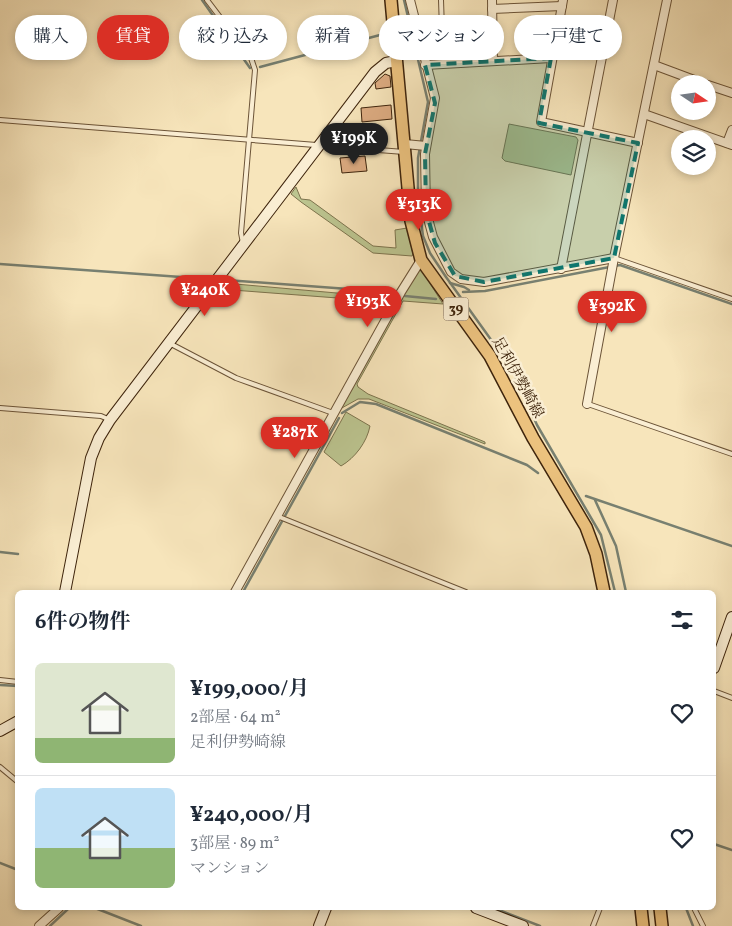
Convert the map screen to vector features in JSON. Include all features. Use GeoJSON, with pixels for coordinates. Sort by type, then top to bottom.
{"type":"FeatureCollection","features":[{"type":"Feature","properties":{"kind":"main road","name":"足利伊勢崎線"},"geometry":{"type":"LineString","coordinates":[[391,0],[410,221],[421,260],[490,356],[533,438],[586,527],[596,554],[604,590]]}},
{"type":"Feature","properties":{"kind":"main road"},"geometry":{"type":"LineString","coordinates":[[641,910],[643,926]]}},
{"type":"Feature","properties":{"kind":"main road"},"geometry":{"type":"LineString","coordinates":[[660,910],[662,926]]}},
{"type":"Feature","properties":{"kind":"street"},"geometry":{"type":"LineString","coordinates":[[410,0],[435,103],[422,144],[428,221],[438,250],[455,276],[484,282],[614,258]]}},
{"type":"Feature","properties":{"kind":"street"},"geometry":{"type":"LineString","coordinates":[[492,0],[492,15]]}},
{"type":"Feature","properties":{"kind":"street"},"geometry":{"type":"LineString","coordinates":[[561,269],[586,133],[614,0]]}},
{"type":"Feature","properties":{"kind":"street"},"geometry":{"type":"LineString","coordinates":[[587,404],[614,258],[667,0]]}},
{"type":"Feature","properties":{"kind":"street"},"geometry":{"type":"LineString","coordinates":[[492,9],[563,3]]}},
{"type":"Feature","properties":{"kind":"street"},"geometry":{"type":"LineString","coordinates":[[425,65],[514,60]]}},
{"type":"Feature","properties":{"kind":"street"},"geometry":{"type":"LineString","coordinates":[[552,60],[540,122],[638,143]]}},
{"type":"Feature","properties":{"kind":"street"},"geometry":{"type":"LineString","coordinates":[[65,590],[91,458],[99,438],[110,420],[375,72],[386,63],[396,61]]}},
{"type":"Feature","properties":{"kind":"street"},"geometry":{"type":"LineString","coordinates":[[654,66],[680,75]]}},
{"type":"Feature","properties":{"kind":"street"},"geometry":{"type":"LineString","coordinates":[[716,87],[732,93]]}},
{"type":"Feature","properties":{"kind":"street"},"geometry":{"type":"LineString","coordinates":[[644,114],[730,144],[732,130]]}},
{"type":"Feature","properties":{"kind":"street"},"geometry":{"type":"LineString","coordinates":[[405,148],[422,144]]}},
{"type":"Feature","properties":{"kind":"street"},"geometry":{"type":"LineString","coordinates":[[236,590],[401,292],[421,260]]}},
{"type":"Feature","properties":{"kind":"street"},"geometry":{"type":"LineString","coordinates":[[716,662],[732,617]]}},
{"type":"Feature","properties":{"kind":"street"},"geometry":{"type":"LineString","coordinates":[[0,731],[15,724]]}},
{"type":"Feature","properties":{"kind":"street"},"geometry":{"type":"LineString","coordinates":[[39,926],[57,910]]}},
{"type":"Feature","properties":{"kind":"street"},"geometry":{"type":"LineString","coordinates":[[319,926],[325,910]]}},
{"type":"Feature","properties":{"kind":"street"},"geometry":{"type":"LineString","coordinates":[[481,910],[523,926]]}},
{"type":"Feature","properties":{"kind":"lane"},"geometry":{"type":"LineString","coordinates":[[207,0],[253,63],[255,70],[241,233],[244,245]]}},
{"type":"Feature","properties":{"kind":"lane"},"geometry":{"type":"LineString","coordinates":[[441,0],[442,15]]}},
{"type":"Feature","properties":{"kind":"lane"},"geometry":{"type":"LineString","coordinates":[[0,120],[248,139],[392,153],[405,148]]}},
{"type":"Feature","properties":{"kind":"lane"},"geometry":{"type":"LineString","coordinates":[[614,258],[732,299]]}},
{"type":"Feature","properties":{"kind":"lane"},"geometry":{"type":"LineString","coordinates":[[169,343],[236,378],[334,413]]}},
{"type":"Feature","properties":{"kind":"lane"},"geometry":{"type":"LineString","coordinates":[[587,404],[732,454]]}},
{"type":"Feature","properties":{"kind":"lane"},"geometry":{"type":"LineString","coordinates":[[0,408],[101,416],[110,420]]}},
{"type":"Feature","properties":{"kind":"lane"},"geometry":{"type":"LineString","coordinates":[[277,516],[461,590]]}},
{"type":"Feature","properties":{"kind":"lane"},"geometry":{"type":"LineString","coordinates":[[0,680],[15,682]]}},
{"type":"Feature","properties":{"kind":"lane"},"geometry":{"type":"LineString","coordinates":[[716,693],[732,698]]}},
{"type":"Feature","properties":{"kind":"lane"},"geometry":{"type":"LineString","coordinates":[[0,767],[15,780]]}},
{"type":"Feature","properties":{"kind":"lane"},"geometry":{"type":"LineString","coordinates":[[593,926],[599,910]]}},
{"type":"Feature","properties":{"kind":"lane"},"geometry":{"type":"LineString","coordinates":[[695,910],[704,926]]}},
{"type":"Feature","properties":{"kind":"highlighted area"},"geometry":{"type":"Polygon","coordinates":[[[551,58],[539,123],[638,143],[614,258],[484,282],[455,276],[435,243],[426,211],[425,154],[435,103],[425,65],[551,58]]]}},
{"type":"Feature","properties":{"kind":"green space"},"geometry":{"type":"Polygon","coordinates":[[[509,124],[576,137],[578,140],[571,175],[505,161],[502,158],[509,124]]]}},
{"type":"Feature","properties":{"kind":"green space"},"geometry":{"type":"Polygon","coordinates":[[[296,187],[301,199],[310,200],[373,246],[396,248],[395,230],[407,228],[412,256],[373,253],[291,194],[296,187]]]}},
{"type":"Feature","properties":{"kind":"green space"},"geometry":{"type":"Polygon","coordinates":[[[419,266],[443,304],[403,301],[357,384],[358,387],[368,394],[485,442],[485,444],[369,399],[358,399],[340,409],[419,266]]]}},
{"type":"Feature","properties":{"kind":"green space"},"geometry":{"type":"Polygon","coordinates":[[[224,283],[393,298],[390,302],[219,289],[224,283]]]}},
{"type":"Feature","properties":{"kind":"green space"},"geometry":{"type":"Polygon","coordinates":[[[346,412],[370,426],[360,449],[341,466],[324,452],[346,412]]]}},
{"type":"Feature","properties":{"kind":"building"},"geometry":{"type":"Polygon","coordinates":[[[385,74],[390,76],[391,87],[376,89],[375,83],[385,74]]]}},
{"type":"Feature","properties":{"kind":"building"},"geometry":{"type":"Polygon","coordinates":[[[391,105],[392,119],[362,122],[361,108],[391,105]]]}},
{"type":"Feature","properties":{"kind":"building"},"geometry":{"type":"Polygon","coordinates":[[[365,156],[367,171],[342,173],[340,158],[365,156]]]}},
{"type":"Feature","properties":{"kind":"waterway"},"geometry":{"type":"LineString","coordinates":[[202,0],[250,68]]}},
{"type":"Feature","properties":{"kind":"waterway"},"geometry":{"type":"LineString","coordinates":[[404,0],[428,102],[418,158],[418,197],[423,236],[430,253],[446,277],[512,369],[537,425],[601,535],[615,590]]}},
{"type":"Feature","properties":{"kind":"waterway"},"geometry":{"type":"LineString","coordinates":[[260,67],[379,35]]}},
{"type":"Feature","properties":{"kind":"waterway"},"geometry":{"type":"LineString","coordinates":[[0,264],[209,279]]}},
{"type":"Feature","properties":{"kind":"waterway"},"geometry":{"type":"LineString","coordinates":[[463,292],[485,291],[620,265],[732,304]]}},
{"type":"Feature","properties":{"kind":"waterway"},"geometry":{"type":"LineString","coordinates":[[226,280],[389,292]]}},
{"type":"Feature","properties":{"kind":"waterway"},"geometry":{"type":"LineString","coordinates":[[450,283],[469,290]]}},
{"type":"Feature","properties":{"kind":"waterway"},"geometry":{"type":"LineString","coordinates":[[405,296],[436,299]]}},
{"type":"Feature","properties":{"kind":"waterway"},"geometry":{"type":"LineString","coordinates":[[342,413],[360,402],[376,404],[527,465],[538,473]]}},
{"type":"Feature","properties":{"kind":"waterway"},"geometry":{"type":"LineString","coordinates":[[244,590],[339,418]]}},
{"type":"Feature","properties":{"kind":"waterway"},"geometry":{"type":"LineString","coordinates":[[586,496],[732,546]]}},
{"type":"Feature","properties":{"kind":"waterway"},"geometry":{"type":"LineString","coordinates":[[595,500],[616,546],[626,590]]}},
{"type":"Feature","properties":{"kind":"waterway"},"geometry":{"type":"LineString","coordinates":[[0,552],[18,554]]}},
{"type":"Feature","properties":{"kind":"waterway"},"geometry":{"type":"LineString","coordinates":[[0,685],[15,686]]}},
{"type":"Feature","properties":{"kind":"waterway"},"geometry":{"type":"LineString","coordinates":[[716,845],[732,850]]}},
{"type":"Feature","properties":{"kind":"waterway"},"geometry":{"type":"LineString","coordinates":[[0,863],[15,869]]}},
{"type":"Feature","properties":{"kind":"waterway"},"geometry":{"type":"LineString","coordinates":[[50,926],[67,910]]}},
{"type":"Feature","properties":{"kind":"waterway"},"geometry":{"type":"LineString","coordinates":[[100,910],[141,926]]}},
{"type":"Feature","properties":{"kind":"waterway"},"geometry":{"type":"LineString","coordinates":[[499,910],[540,926]]}},
{"type":"Feature","properties":{"kind":"waterway"},"geometry":{"type":"LineString","coordinates":[[687,910],[693,926]]}}]}
